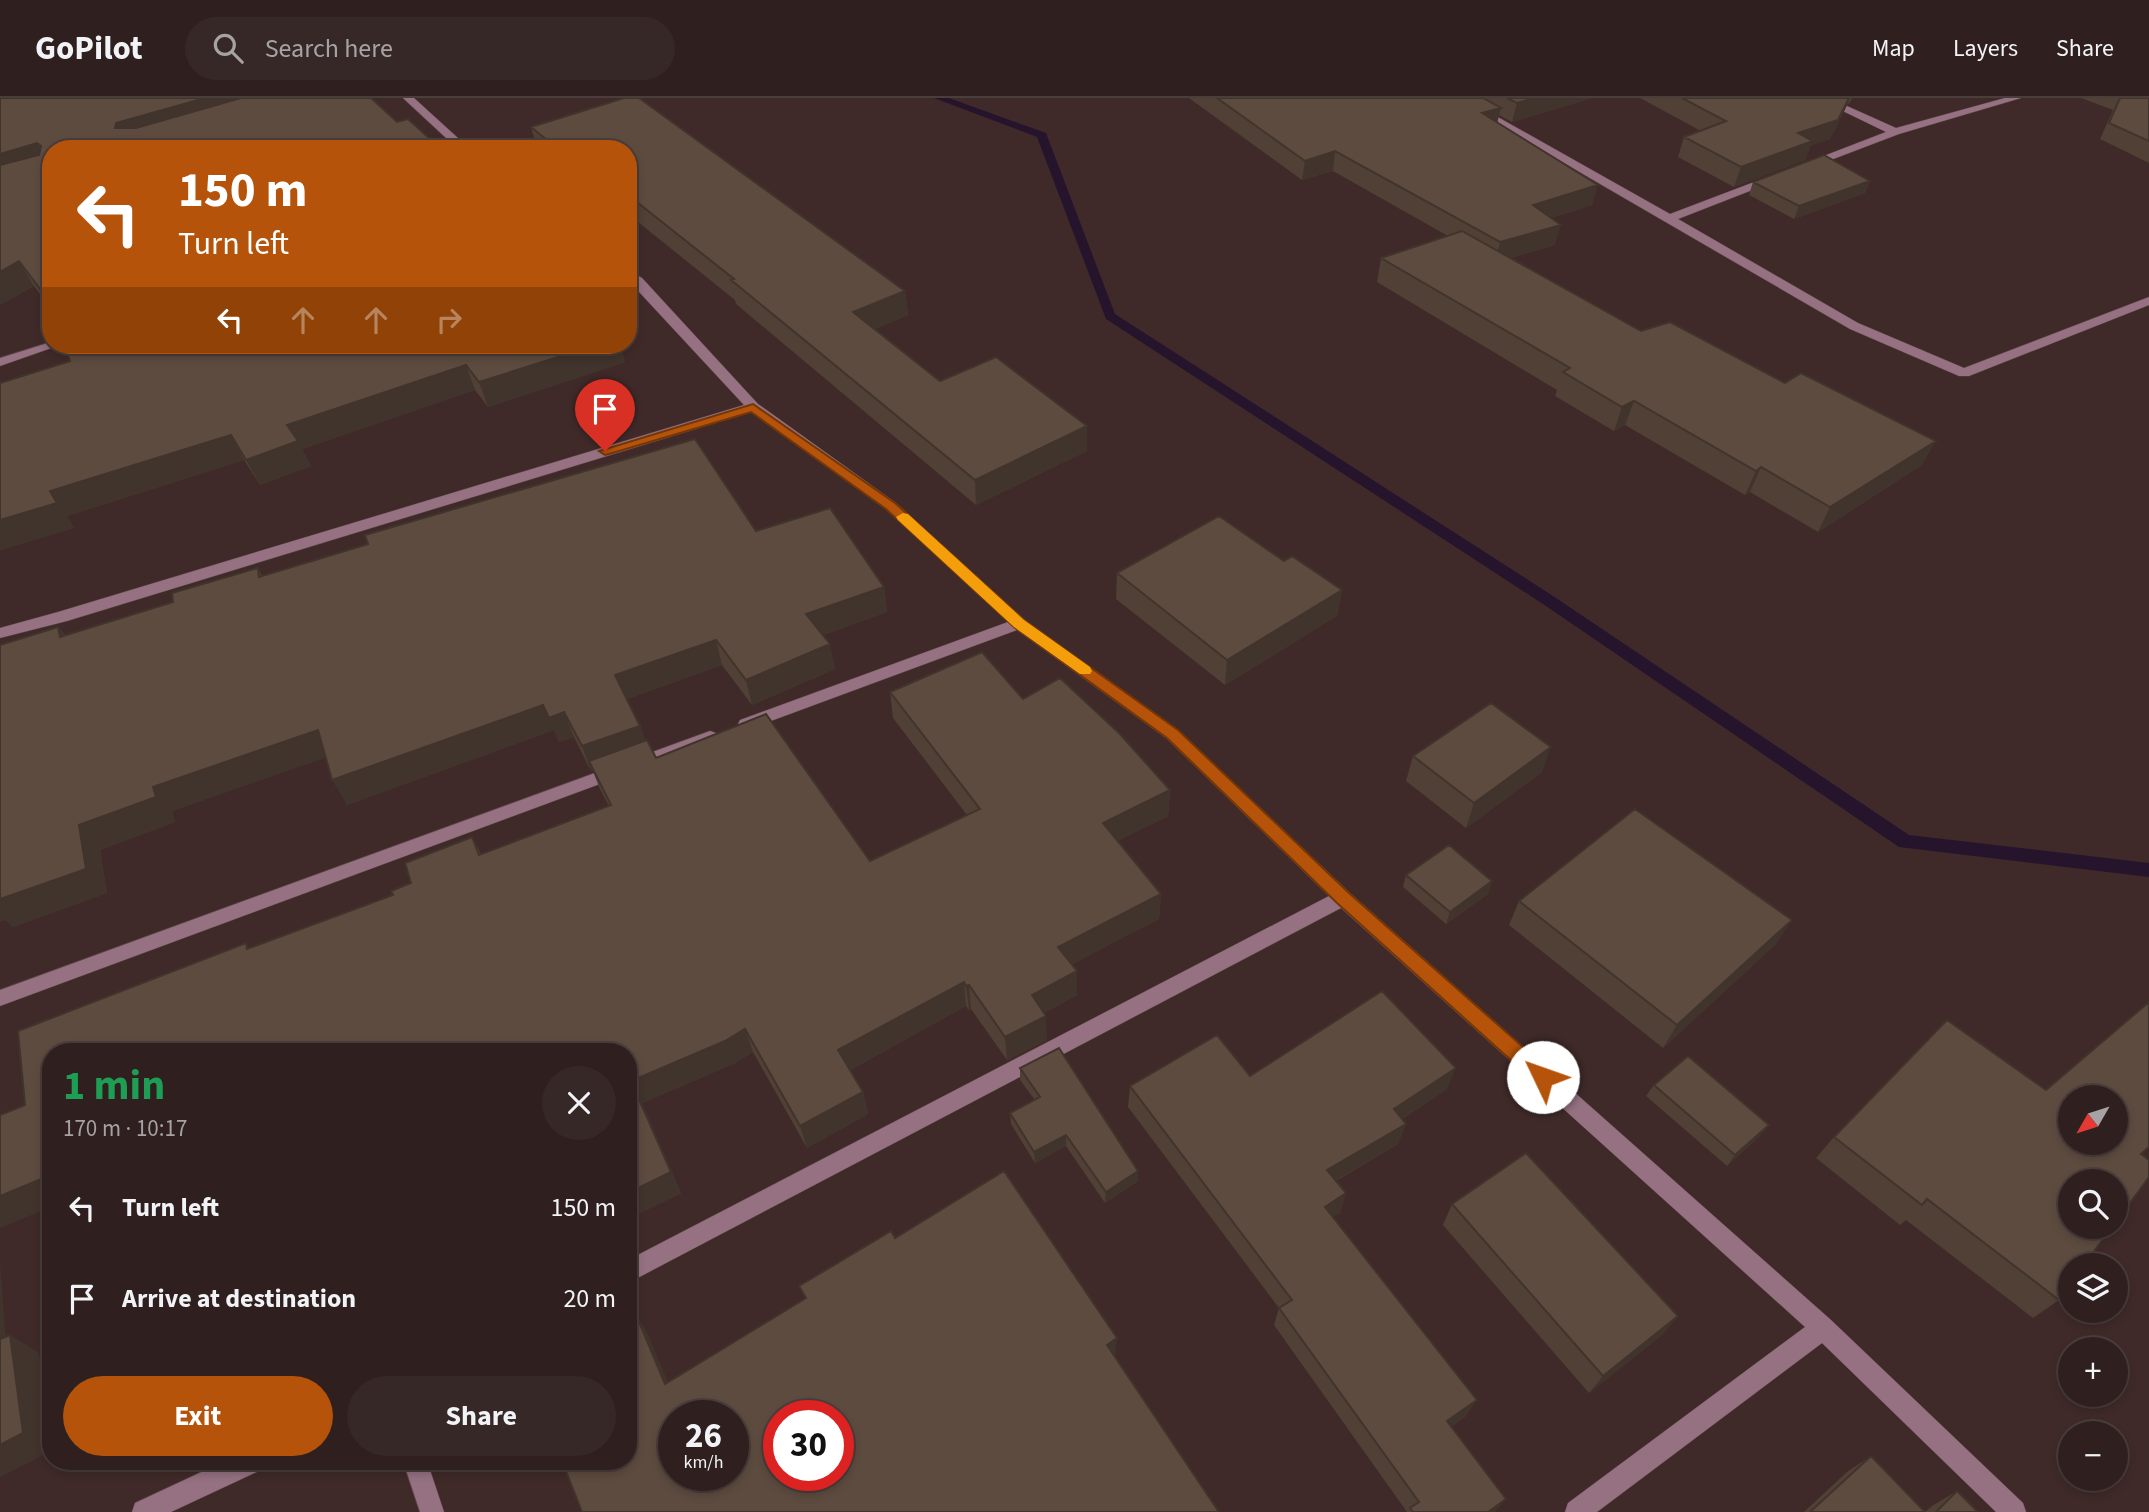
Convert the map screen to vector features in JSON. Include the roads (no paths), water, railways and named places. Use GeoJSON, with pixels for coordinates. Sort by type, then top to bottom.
{"type":"FeatureCollection","features":[{"type":"Feature","properties":{"kind":"street"},"geometry":{"type":"LineString","coordinates":[[408,98],[455,140]]}},
{"type":"Feature","properties":{"kind":"street"},"geometry":{"type":"LineString","coordinates":[[1457,98],[1854,327],[1964,373],[2149,301]]}},
{"type":"Feature","properties":{"kind":"street"},"geometry":{"type":"LineString","coordinates":[[1821,98],[1895,132]]}},
{"type":"Feature","properties":{"kind":"street"},"geometry":{"type":"LineString","coordinates":[[1795,170],[1895,132],[2016,98]]}},
{"type":"Feature","properties":{"kind":"street"},"geometry":{"type":"LineString","coordinates":[[1669,218],[1782,175]]}},
{"type":"Feature","properties":{"kind":"street"},"geometry":{"type":"LineString","coordinates":[[637,284],[753,407],[891,506],[1019,624],[1172,734],[1343,898],[1823,1328],[2014,1512]]}},
{"type":"Feature","properties":{"kind":"street"},"geometry":{"type":"LineString","coordinates":[[0,362],[42,349]]}},
{"type":"Feature","properties":{"kind":"street"},"geometry":{"type":"LineString","coordinates":[[0,633],[61,617],[753,407]]}},
{"type":"Feature","properties":{"kind":"street"},"geometry":{"type":"LineString","coordinates":[[0,998],[1019,624]]}},
{"type":"Feature","properties":{"kind":"street"},"geometry":{"type":"LineString","coordinates":[[637,1267],[1343,898]]}},
{"type":"Feature","properties":{"kind":"street"},"geometry":{"type":"LineString","coordinates":[[1577,1512],[1823,1328]]}},
{"type":"Feature","properties":{"kind":"street"},"geometry":{"type":"LineString","coordinates":[[144,1512],[233,1470]]}},
{"type":"Feature","properties":{"kind":"street"},"geometry":{"type":"LineString","coordinates":[[418,1470],[432,1512]]}},
{"type":"Feature","properties":{"kind":"waterway"},"geometry":{"type":"LineString","coordinates":[[939,98],[1042,135],[1110,316],[1548,600],[1905,842],[2149,870]]}}]}
